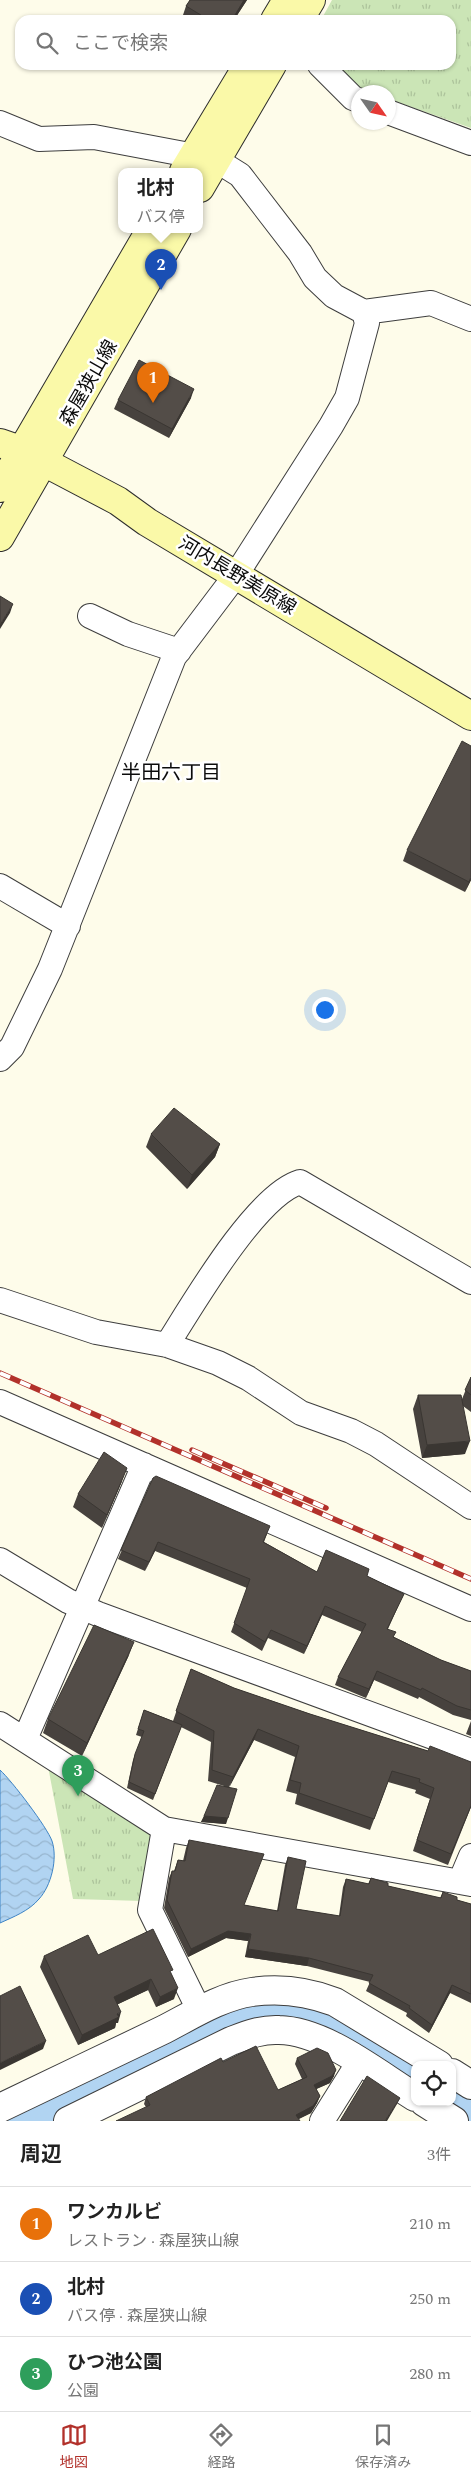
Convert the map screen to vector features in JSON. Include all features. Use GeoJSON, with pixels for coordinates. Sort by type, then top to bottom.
{"type":"FeatureCollection","features":[{"type":"Feature","properties":{"kind":"main road"},"geometry":{"type":"LineString","coordinates":[[278,15],[287,0]]}},
{"type":"Feature","properties":{"kind":"main road"},"geometry":{"type":"LineString","coordinates":[[302,15],[311,0]]}},
{"type":"Feature","properties":{"kind":"main road"},"geometry":{"type":"LineString","coordinates":[[198,162],[245,70]]}},
{"type":"Feature","properties":{"kind":"main road"},"geometry":{"type":"LineString","coordinates":[[198,162],[268,70]]}},
{"type":"Feature","properties":{"kind":"main road","name":"森屋狭山線"},"geometry":{"type":"LineString","coordinates":[[0,488],[149,233]]}},
{"type":"Feature","properties":{"kind":"main road","name":"森屋狭山線"},"geometry":{"type":"LineString","coordinates":[[0,537],[22,452],[174,233]]}},
{"type":"Feature","properties":{"kind":"main road","name":"河内長野美原線"},"geometry":{"type":"LineString","coordinates":[[22,452],[118,501],[147,522],[469,712]]}},
{"type":"Feature","properties":{"kind":"street"},"geometry":{"type":"LineString","coordinates":[[325,70],[351,96]]}},
{"type":"Feature","properties":{"kind":"street"},"geometry":{"type":"LineString","coordinates":[[396,115],[471,144]]}},
{"type":"Feature","properties":{"kind":"street"},"geometry":{"type":"LineString","coordinates":[[0,123],[39,139],[94,137],[198,162],[240,175],[300,253],[316,278],[334,296],[364,312],[431,303],[471,319]]}},
{"type":"Feature","properties":{"kind":"street"},"geometry":{"type":"LineString","coordinates":[[1,1055],[12,1047],[32,1008],[68,926],[174,657],[236,575],[347,398],[366,323],[364,312]]}},
{"type":"Feature","properties":{"kind":"street"},"geometry":{"type":"LineString","coordinates":[[90,616],[135,637],[179,652]]}},
{"type":"Feature","properties":{"kind":"street"},"geometry":{"type":"LineString","coordinates":[[0,886],[68,926]]}},
{"type":"Feature","properties":{"kind":"street"},"geometry":{"type":"LineString","coordinates":[[167,1345],[249,1222],[288,1186],[300,1182],[469,1277]]}},
{"type":"Feature","properties":{"kind":"street"},"geometry":{"type":"LineString","coordinates":[[0,1300],[96,1332],[167,1345],[218,1363],[248,1378],[301,1413],[351,1431],[376,1444],[471,1507]]}},
{"type":"Feature","properties":{"kind":"street"},"geometry":{"type":"LineString","coordinates":[[0,1402],[471,1609]]}},
{"type":"Feature","properties":{"kind":"street"},"geometry":{"type":"LineString","coordinates":[[25,1739],[144,1465]]}},
{"type":"Feature","properties":{"kind":"street"},"geometry":{"type":"LineString","coordinates":[[0,1560],[68,1601],[82,1607],[471,1751]]}},
{"type":"Feature","properties":{"kind":"street"},"geometry":{"type":"LineString","coordinates":[[0,1724],[164,1829],[465,1883],[471,1856]]}},
{"type":"Feature","properties":{"kind":"street"},"geometry":{"type":"LineString","coordinates":[[164,1829],[150,1910],[200,2012]]}},
{"type":"Feature","properties":{"kind":"street"},"geometry":{"type":"LineString","coordinates":[[0,2108],[200,2012],[235,1996],[252,1992],[285,1991],[316,1995],[346,2008],[432,2061]]}},
{"type":"Feature","properties":{"kind":"street"},"geometry":{"type":"LineString","coordinates":[[68,2121],[231,2041],[255,2032],[279,2030],[299,2032],[322,2040],[411,2094]]}},
{"type":"Feature","properties":{"kind":"street"},"geometry":{"type":"LineString","coordinates":[[322,2121],[359,2062]]}},
{"type":"Feature","properties":{"kind":"street"},"geometry":{"type":"LineString","coordinates":[[456,2076],[471,2085]]}},
{"type":"Feature","properties":{"kind":"street"},"geometry":{"type":"LineString","coordinates":[[430,2106],[454,2121]]}},
{"type":"Feature","properties":{"kind":"green space"},"geometry":{"type":"Polygon","coordinates":[[[332,0],[471,0],[471,128],[396,101],[396,85],[357,85],[342,70],[456,70],[456,15],[324,15],[332,0]]]}},
{"type":"Feature","properties":{"kind":"green space"},"geometry":{"type":"Polygon","coordinates":[[[47,1761],[156,1831],[143,1901],[73,1899],[47,1761]]]}},
{"type":"Feature","properties":{"kind":"water"},"geometry":{"type":"Polygon","coordinates":[[[0,1770],[37,1815],[49,1834],[54,1848],[54,1864],[47,1887],[39,1899],[26,1910],[0,1923],[0,1770]]]}},
{"type":"Feature","properties":{"kind":"building"},"geometry":{"type":"Polygon","coordinates":[[[190,0],[244,0],[235,15],[201,15],[186,6],[190,0]]]}},
{"type":"Feature","properties":{"kind":"building"},"geometry":{"type":"Polygon","coordinates":[[[139,360],[194,389],[172,429],[118,400],[139,360]]]}},
{"type":"Feature","properties":{"kind":"building"},"geometry":{"type":"Polygon","coordinates":[[[0,596],[13,604],[0,625],[0,596]]]}},
{"type":"Feature","properties":{"kind":"building"},"geometry":{"type":"Polygon","coordinates":[[[462,741],[471,746],[471,877],[469,882],[407,850],[462,741]]]}},
{"type":"Feature","properties":{"kind":"building"},"geometry":{"type":"Polygon","coordinates":[[[174,1108],[220,1144],[192,1175],[151,1134],[174,1108]]]}},
{"type":"Feature","properties":{"kind":"building"},"geometry":{"type":"Polygon","coordinates":[[[471,1377],[471,1395],[465,1390],[471,1377]]]}},
{"type":"Feature","properties":{"kind":"building"},"geometry":{"type":"Polygon","coordinates":[[[418,1395],[461,1395],[470,1441],[427,1445],[418,1395]]]}},
{"type":"Feature","properties":{"kind":"building"},"geometry":{"type":"Polygon","coordinates":[[[104,1452],[127,1468],[107,1515],[78,1494],[104,1452]]]}},
{"type":"Feature","properties":{"kind":"building"},"geometry":{"type":"Polygon","coordinates":[[[156,1476],[270,1526],[263,1542],[317,1572],[326,1550],[369,1569],[367,1576],[404,1594],[387,1629],[396,1632],[393,1637],[441,1660],[471,1671],[471,1710],[457,1706],[422,1688],[421,1690],[377,1671],[369,1689],[338,1677],[366,1624],[325,1606],[307,1646],[271,1630],[265,1642],[234,1623],[250,1579],[158,1542],[149,1562],[121,1550],[153,1478],[156,1476]]]}},
{"type":"Feature","properties":{"kind":"building"},"geometry":{"type":"Polygon","coordinates":[[[94,1625],[134,1642],[87,1743],[48,1719],[94,1625]]]}},
{"type":"Feature","properties":{"kind":"building"},"geometry":{"type":"Polygon","coordinates":[[[191,1669],[234,1688],[310,1714],[428,1751],[430,1746],[471,1762],[471,1806],[451,1854],[417,1840],[434,1788],[419,1782],[420,1779],[392,1771],[374,1819],[299,1793],[301,1783],[290,1780],[299,1746],[258,1729],[233,1777],[212,1770],[214,1731],[176,1711],[191,1669]]]}},
{"type":"Feature","properties":{"kind":"building"},"geometry":{"type":"Polygon","coordinates":[[[144,1710],[182,1725],[155,1794],[129,1782],[135,1754],[144,1731],[138,1729],[144,1710]]]}},
{"type":"Feature","properties":{"kind":"building"},"geometry":{"type":"Polygon","coordinates":[[[217,1785],[237,1789],[228,1818],[204,1816],[217,1785]]]}},
{"type":"Feature","properties":{"kind":"building"},"geometry":{"type":"Polygon","coordinates":[[[189,1840],[264,1854],[244,1905],[278,1911],[288,1857],[306,1861],[296,1909],[340,1916],[346,1879],[369,1884],[371,1878],[388,1883],[388,1886],[441,1898],[443,1892],[457,1897],[457,1900],[471,1904],[471,1994],[452,1985],[432,2025],[409,2008],[410,2006],[369,1983],[373,1975],[309,1958],[248,1949],[251,1934],[228,1931],[191,1949],[167,1900],[172,1871],[175,1871],[178,1860],[185,1861],[189,1840]]]}},
{"type":"Feature","properties":{"kind":"building"},"geometry":{"type":"Polygon","coordinates":[[[153,1929],[173,1970],[170,1971],[178,1988],[160,1997],[151,1979],[114,1997],[121,2012],[117,2014],[119,2017],[82,2035],[44,1956],[88,1935],[98,1955],[153,1929]]]}},
{"type":"Feature","properties":{"kind":"building"},"geometry":{"type":"Polygon","coordinates":[[[20,1986],[46,2041],[0,2063],[0,1996],[20,1986]]]}},
{"type":"Feature","properties":{"kind":"building"},"geometry":{"type":"Polygon","coordinates":[[[256,2046],[278,2090],[307,2077],[297,2058],[317,2048],[328,2053],[336,2070],[332,2076],[314,2085],[320,2096],[313,2106],[296,2115],[300,2121],[116,2121],[150,2105],[146,2097],[221,2058],[223,2062],[256,2046]]]}},
{"type":"Feature","properties":{"kind":"building"},"geometry":{"type":"Polygon","coordinates":[[[367,2076],[400,2098],[385,2121],[340,2121],[367,2076]]]}},
{"type":"Feature","properties":{"kind":"waterway"},"geometry":{"type":"LineString","coordinates":[[24,2121],[222,2024],[251,2013],[274,2010],[296,2012],[317,2018],[338,2026],[358,2037],[411,2070]]}},
{"type":"Feature","properties":{"kind":"waterway"},"geometry":{"type":"LineString","coordinates":[[456,2099],[471,2108]]}},
{"type":"Feature","properties":{"kind":"railway"},"geometry":{"type":"LineString","coordinates":[[0,1373],[471,1579]]}},
{"type":"Feature","properties":{"kind":"railway"},"geometry":{"type":"LineString","coordinates":[[192,1450],[326,1508]]}},
{"type":"Feature","properties":{"kind":"place","name":"北村"},"geometry":{"type":"Point","coordinates":[161,290]}},
{"type":"Feature","properties":{"kind":"place","name":"ワンカルビ"},"geometry":{"type":"Point","coordinates":[153,403]}},
{"type":"Feature","properties":{"kind":"place","name":"ひつ池公園"},"geometry":{"type":"Point","coordinates":[78,1796]}},
{"type":"Feature","properties":{"kind":"district","name":"半田六丁目"},"geometry":{"type":"Point","coordinates":[171,773]}}]}
